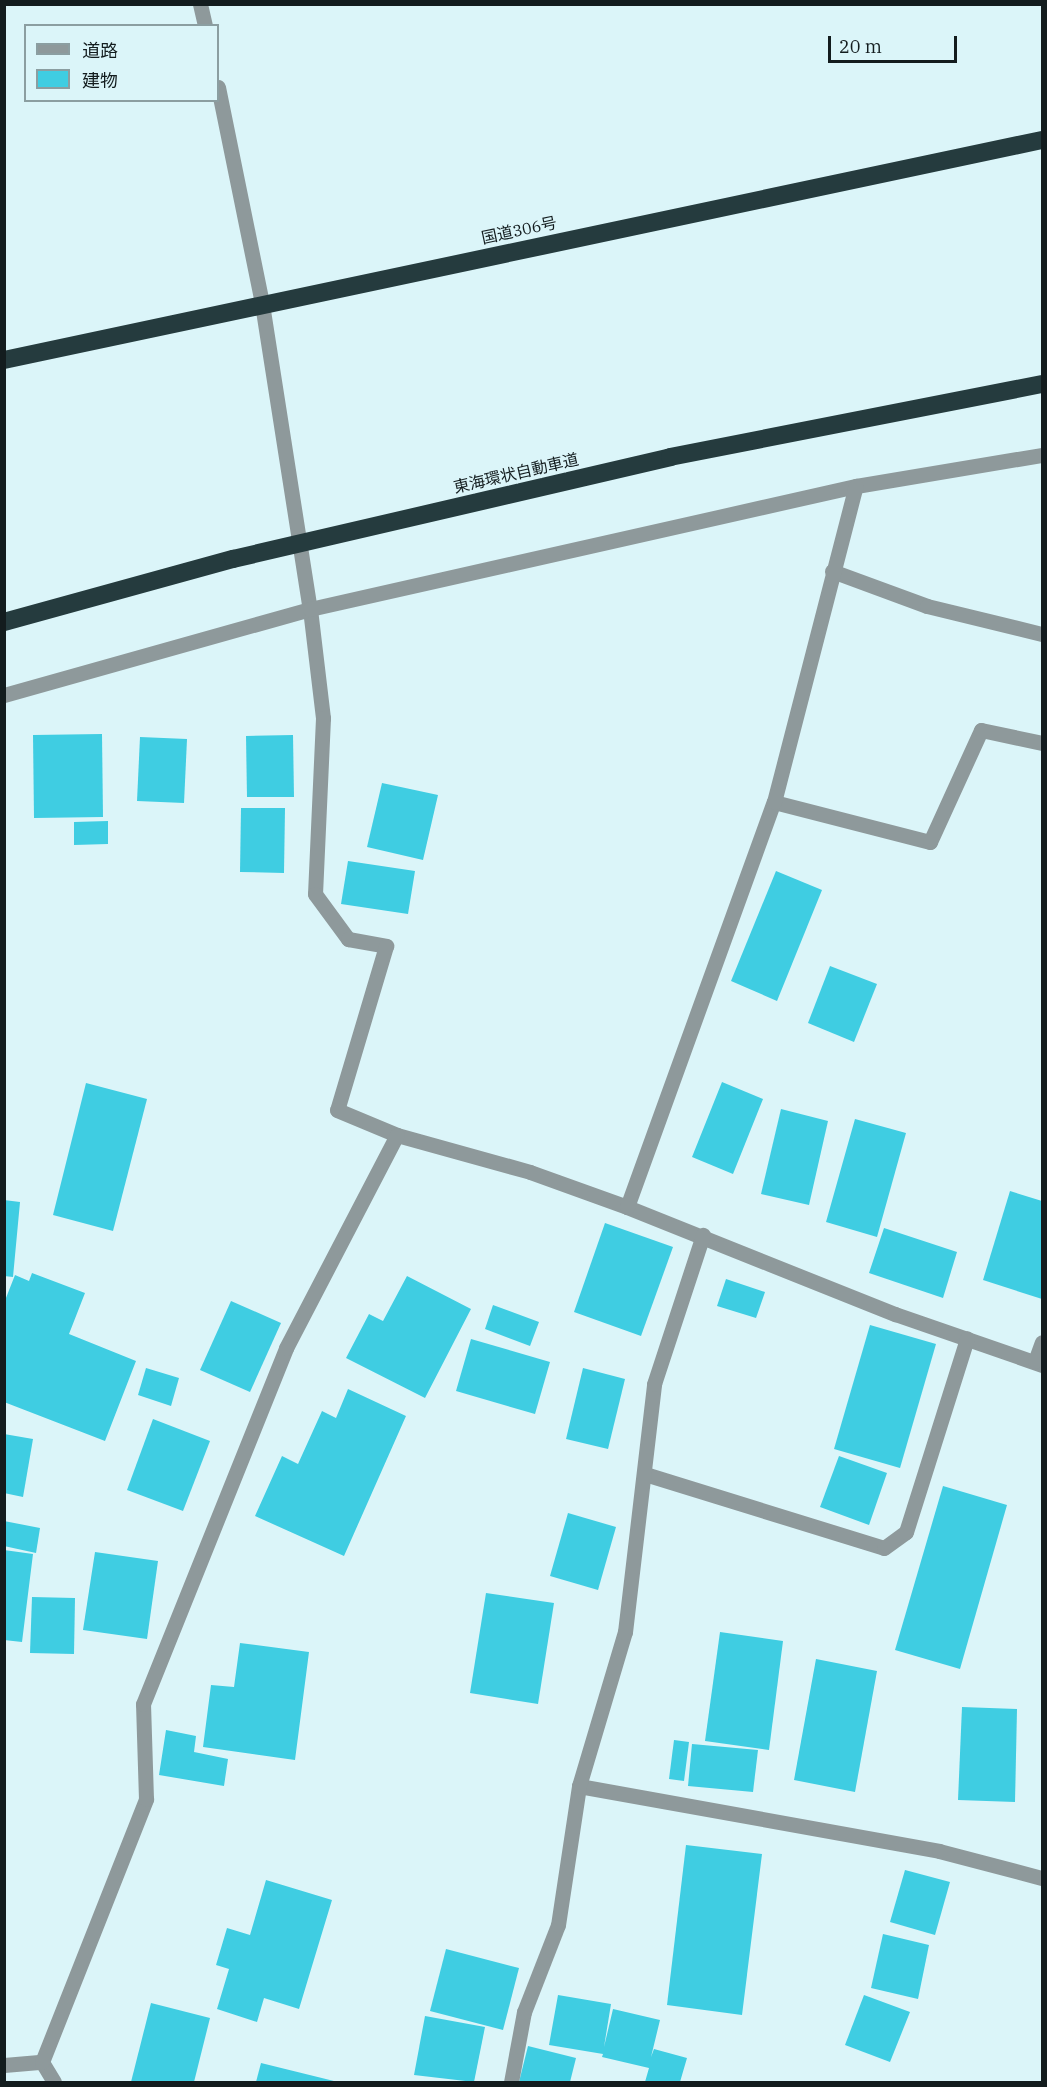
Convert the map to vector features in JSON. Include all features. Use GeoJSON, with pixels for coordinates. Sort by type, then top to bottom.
{"type":"FeatureCollection","features":[{"type":"Feature","properties":{"kind":"highway","name":"国道306号"},"geometry":{"type":"LineString","coordinates":[[4,360],[1042,140]]}},
{"type":"Feature","properties":{"kind":"highway","name":"東海環状自動車道"},"geometry":{"type":"LineString","coordinates":[[4,622],[233,559],[670,457],[1042,384]]}},
{"type":"Feature","properties":{"kind":"street"},"geometry":{"type":"LineString","coordinates":[[200,4],[205,24]]}},
{"type":"Feature","properties":{"kind":"street"},"geometry":{"type":"LineString","coordinates":[[219,92],[262,304],[310,609],[323,718],[315,894],[348,939],[386,946],[337,1110],[397,1135],[530,1172],[703,1235],[895,1314],[1039,1363],[1042,1342]]}},
{"type":"Feature","properties":{"kind":"street"},"geometry":{"type":"LineString","coordinates":[[4,695],[310,609],[856,486],[1042,455]]}},
{"type":"Feature","properties":{"kind":"street"},"geometry":{"type":"LineString","coordinates":[[627,1207],[774,802],[832,571],[856,486]]}},
{"type":"Feature","properties":{"kind":"street"},"geometry":{"type":"LineString","coordinates":[[832,571],[927,606],[1042,634]]}},
{"type":"Feature","properties":{"kind":"street"},"geometry":{"type":"LineString","coordinates":[[774,802],[930,842],[981,730],[1042,743]]}},
{"type":"Feature","properties":{"kind":"street"},"geometry":{"type":"LineString","coordinates":[[42,2062],[146,1799],[143,1704],[286,1348],[397,1135]]}},
{"type":"Feature","properties":{"kind":"street"},"geometry":{"type":"LineString","coordinates":[[511,2082],[524,2012],[558,1925],[579,1786],[624,1632],[654,1384],[703,1235]]}},
{"type":"Feature","properties":{"kind":"street"},"geometry":{"type":"LineString","coordinates":[[645,1473],[884,1548],[906,1532],[967,1338]]}},
{"type":"Feature","properties":{"kind":"street"},"geometry":{"type":"LineString","coordinates":[[579,1786],[939,1851],[1042,1878]]}},
{"type":"Feature","properties":{"kind":"street"},"geometry":{"type":"LineString","coordinates":[[4,2065],[42,2062]]}},
{"type":"Feature","properties":{"kind":"street"},"geometry":{"type":"LineString","coordinates":[[42,2062],[54,2082]]}},
{"type":"Feature","properties":{"kind":"building"},"geometry":{"type":"Polygon","coordinates":[[[102,734],[103,817],[34,818],[33,735],[102,734]]]}},
{"type":"Feature","properties":{"kind":"building"},"geometry":{"type":"Polygon","coordinates":[[[293,735],[294,797],[247,797],[246,736],[293,735]]]}},
{"type":"Feature","properties":{"kind":"building"},"geometry":{"type":"Polygon","coordinates":[[[140,737],[187,739],[184,803],[137,801],[140,737]]]}},
{"type":"Feature","properties":{"kind":"building"},"geometry":{"type":"Polygon","coordinates":[[[382,783],[438,795],[423,860],[367,847],[382,783]]]}},
{"type":"Feature","properties":{"kind":"building"},"geometry":{"type":"Polygon","coordinates":[[[241,808],[285,808],[284,873],[240,872],[241,808]]]}},
{"type":"Feature","properties":{"kind":"building"},"geometry":{"type":"Polygon","coordinates":[[[108,821],[108,844],[74,845],[74,822],[108,821]]]}},
{"type":"Feature","properties":{"kind":"building"},"geometry":{"type":"Polygon","coordinates":[[[348,861],[415,871],[408,914],[341,904],[348,861]]]}},
{"type":"Feature","properties":{"kind":"building"},"geometry":{"type":"Polygon","coordinates":[[[776,871],[822,890],[777,1001],[731,981],[776,871]]]}},
{"type":"Feature","properties":{"kind":"building"},"geometry":{"type":"Polygon","coordinates":[[[830,966],[877,984],[854,1042],[808,1023],[830,966]]]}},
{"type":"Feature","properties":{"kind":"building"},"geometry":{"type":"Polygon","coordinates":[[[722,1082],[763,1099],[733,1174],[692,1157],[722,1082]]]}},
{"type":"Feature","properties":{"kind":"building"},"geometry":{"type":"Polygon","coordinates":[[[86,1083],[147,1099],[113,1231],[53,1215],[86,1083]]]}},
{"type":"Feature","properties":{"kind":"building"},"geometry":{"type":"Polygon","coordinates":[[[781,1109],[828,1121],[809,1205],[761,1194],[781,1109]]]}},
{"type":"Feature","properties":{"kind":"building"},"geometry":{"type":"Polygon","coordinates":[[[855,1119],[906,1133],[877,1237],[826,1222],[855,1119]]]}},
{"type":"Feature","properties":{"kind":"building"},"geometry":{"type":"Polygon","coordinates":[[[1010,1191],[1042,1201],[1042,1299],[983,1280],[1010,1191]]]}},
{"type":"Feature","properties":{"kind":"building"},"geometry":{"type":"Polygon","coordinates":[[[4,1200],[20,1202],[13,1277],[4,1276],[4,1200]]]}},
{"type":"Feature","properties":{"kind":"building"},"geometry":{"type":"Polygon","coordinates":[[[605,1223],[673,1247],[641,1336],[574,1312],[605,1223]]]}},
{"type":"Feature","properties":{"kind":"building"},"geometry":{"type":"Polygon","coordinates":[[[884,1228],[957,1252],[943,1298],[869,1273],[884,1228]]]}},
{"type":"Feature","properties":{"kind":"building"},"geometry":{"type":"Polygon","coordinates":[[[32,1273],[85,1293],[69,1334],[136,1361],[105,1441],[4,1402],[4,1303],[15,1275],[29,1281],[32,1273]]]}},
{"type":"Feature","properties":{"kind":"building"},"geometry":{"type":"Polygon","coordinates":[[[407,1276],[471,1309],[425,1398],[346,1358],[369,1314],[383,1321],[407,1276]]]}},
{"type":"Feature","properties":{"kind":"building"},"geometry":{"type":"Polygon","coordinates":[[[726,1279],[765,1292],[756,1318],[717,1306],[726,1279]]]}},
{"type":"Feature","properties":{"kind":"building"},"geometry":{"type":"Polygon","coordinates":[[[231,1301],[281,1323],[250,1392],[200,1370],[231,1301]]]}},
{"type":"Feature","properties":{"kind":"building"},"geometry":{"type":"Polygon","coordinates":[[[493,1305],[539,1322],[530,1346],[485,1329],[493,1305]]]}},
{"type":"Feature","properties":{"kind":"building"},"geometry":{"type":"Polygon","coordinates":[[[870,1325],[936,1344],[900,1468],[834,1449],[870,1325]]]}},
{"type":"Feature","properties":{"kind":"building"},"geometry":{"type":"Polygon","coordinates":[[[471,1339],[550,1362],[535,1414],[456,1391],[471,1339]]]}},
{"type":"Feature","properties":{"kind":"building"},"geometry":{"type":"Polygon","coordinates":[[[146,1368],[179,1378],[171,1406],[138,1395],[146,1368]]]}},
{"type":"Feature","properties":{"kind":"building"},"geometry":{"type":"Polygon","coordinates":[[[583,1368],[625,1379],[608,1449],[566,1439],[583,1368]]]}},
{"type":"Feature","properties":{"kind":"building"},"geometry":{"type":"Polygon","coordinates":[[[348,1389],[406,1416],[344,1556],[255,1516],[282,1456],[298,1464],[322,1411],[336,1418],[348,1389]]]}},
{"type":"Feature","properties":{"kind":"building"},"geometry":{"type":"Polygon","coordinates":[[[153,1419],[210,1441],[183,1511],[127,1490],[153,1419]]]}},
{"type":"Feature","properties":{"kind":"building"},"geometry":{"type":"Polygon","coordinates":[[[4,1434],[33,1439],[23,1497],[4,1493],[4,1434]]]}},
{"type":"Feature","properties":{"kind":"building"},"geometry":{"type":"Polygon","coordinates":[[[839,1456],[887,1473],[869,1525],[820,1507],[839,1456]]]}},
{"type":"Feature","properties":{"kind":"building"},"geometry":{"type":"Polygon","coordinates":[[[943,1486],[1007,1505],[960,1669],[895,1650],[943,1486]]]}},
{"type":"Feature","properties":{"kind":"building"},"geometry":{"type":"Polygon","coordinates":[[[568,1513],[616,1527],[598,1590],[550,1576],[568,1513]]]}},
{"type":"Feature","properties":{"kind":"building"},"geometry":{"type":"Polygon","coordinates":[[[4,1521],[40,1528],[36,1553],[4,1546],[4,1521]]]}},
{"type":"Feature","properties":{"kind":"building"},"geometry":{"type":"Polygon","coordinates":[[[4,1550],[33,1554],[22,1642],[4,1640],[4,1550]]]}},
{"type":"Feature","properties":{"kind":"building"},"geometry":{"type":"Polygon","coordinates":[[[95,1552],[158,1561],[147,1639],[83,1630],[95,1552]]]}},
{"type":"Feature","properties":{"kind":"building"},"geometry":{"type":"Polygon","coordinates":[[[486,1593],[554,1603],[538,1704],[470,1693],[486,1593]]]}},
{"type":"Feature","properties":{"kind":"building"},"geometry":{"type":"Polygon","coordinates":[[[32,1597],[75,1598],[74,1654],[30,1653],[32,1597]]]}},
{"type":"Feature","properties":{"kind":"building"},"geometry":{"type":"Polygon","coordinates":[[[720,1632],[783,1641],[769,1750],[705,1741],[720,1632]]]}},
{"type":"Feature","properties":{"kind":"building"},"geometry":{"type":"Polygon","coordinates":[[[240,1643],[309,1652],[295,1760],[203,1747],[211,1685],[234,1687],[240,1643]]]}},
{"type":"Feature","properties":{"kind":"building"},"geometry":{"type":"Polygon","coordinates":[[[816,1659],[877,1671],[855,1792],[794,1780],[816,1659]]]}},
{"type":"Feature","properties":{"kind":"building"},"geometry":{"type":"Polygon","coordinates":[[[962,1707],[1017,1709],[1015,1802],[958,1800],[962,1707]]]}},
{"type":"Feature","properties":{"kind":"building"},"geometry":{"type":"Polygon","coordinates":[[[166,1730],[196,1736],[194,1752],[228,1759],[224,1786],[159,1775],[166,1730]]]}},
{"type":"Feature","properties":{"kind":"building"},"geometry":{"type":"Polygon","coordinates":[[[674,1740],[689,1742],[684,1781],[669,1779],[674,1740]]]}},
{"type":"Feature","properties":{"kind":"building"},"geometry":{"type":"Polygon","coordinates":[[[692,1744],[758,1750],[753,1792],[688,1786],[692,1744]]]}},
{"type":"Feature","properties":{"kind":"building"},"geometry":{"type":"Polygon","coordinates":[[[686,1845],[762,1854],[742,2015],[667,2005],[686,1845]]]}},
{"type":"Feature","properties":{"kind":"building"},"geometry":{"type":"Polygon","coordinates":[[[905,1870],[950,1882],[935,1935],[890,1922],[905,1870]]]}},
{"type":"Feature","properties":{"kind":"building"},"geometry":{"type":"Polygon","coordinates":[[[266,1880],[332,1900],[299,2009],[264,1998],[257,2022],[217,2009],[229,1969],[216,1965],[227,1928],[250,1935],[266,1880]]]}},
{"type":"Feature","properties":{"kind":"building"},"geometry":{"type":"Polygon","coordinates":[[[883,1934],[929,1945],[918,1999],[871,1988],[883,1934]]]}},
{"type":"Feature","properties":{"kind":"building"},"geometry":{"type":"Polygon","coordinates":[[[446,1949],[519,1968],[503,2030],[430,2011],[446,1949]]]}},
{"type":"Feature","properties":{"kind":"building"},"geometry":{"type":"Polygon","coordinates":[[[558,1995],[611,2004],[604,2047],[613,2009],[660,2020],[651,2057],[654,2049],[687,2058],[680,2082],[645,2082],[649,2068],[602,2057],[603,2054],[549,2045],[558,1995]]]}},
{"type":"Feature","properties":{"kind":"building"},"geometry":{"type":"Polygon","coordinates":[[[864,1995],[910,2012],[890,2062],[845,2045],[864,1995]]]}},
{"type":"Feature","properties":{"kind":"building"},"geometry":{"type":"Polygon","coordinates":[[[151,2003],[210,2018],[194,2082],[131,2082],[151,2003]]]}},
{"type":"Feature","properties":{"kind":"building"},"geometry":{"type":"Polygon","coordinates":[[[425,2016],[485,2027],[474,2082],[414,2075],[425,2016]]]}},
{"type":"Feature","properties":{"kind":"building"},"geometry":{"type":"Polygon","coordinates":[[[528,2046],[576,2058],[570,2082],[519,2082],[528,2046]]]}},
{"type":"Feature","properties":{"kind":"building"},"geometry":{"type":"Polygon","coordinates":[[[261,2063],[338,2082],[256,2082],[261,2063]]]}}]}
